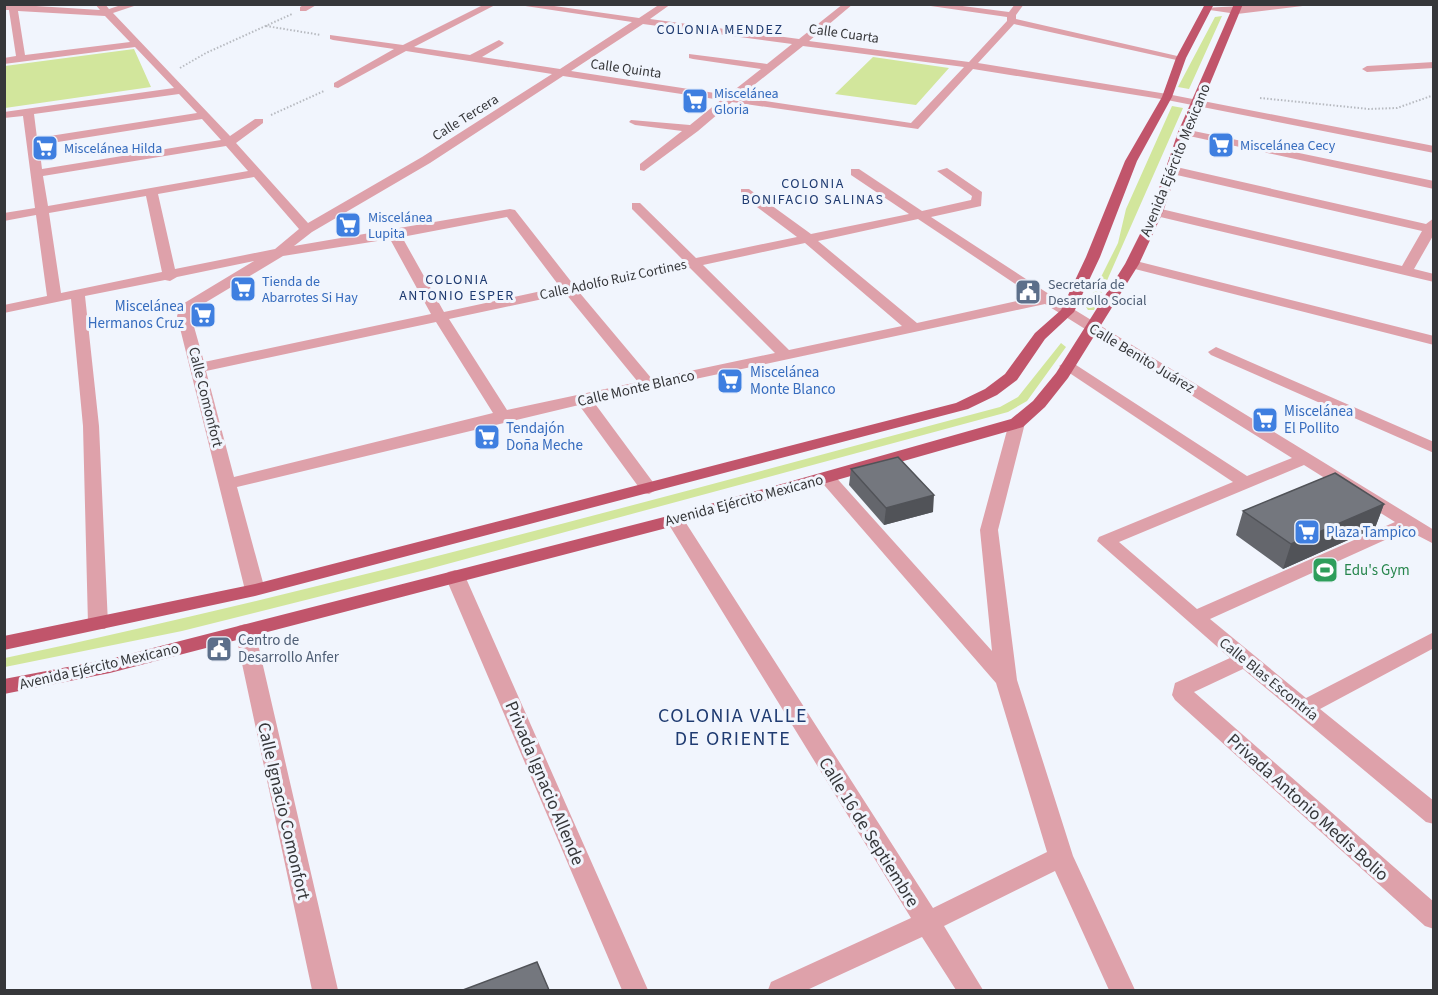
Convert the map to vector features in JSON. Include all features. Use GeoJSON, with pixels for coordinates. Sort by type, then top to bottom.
{"type":"FeatureCollection","features":[{"type":"Feature","properties":{"kind":"main road","name":"Avenida Ejército Mexicano"},"geometry":{"type":"LineString","coordinates":[[4,643],[255,590],[962,406],[991,392],[1011,377],[1040,336],[1067,312],[1093,257],[1131,161],[1167,98],[1181,58],[1209,7]]}},
{"type":"Feature","properties":{"kind":"main road","name":"Avenida Ejército Mexicano"},"geometry":{"type":"LineString","coordinates":[[4,687],[110,666],[675,520],[1017,423],[1039,404],[1067,366],[1132,264],[1157,212],[1184,132],[1238,8]]}},
{"type":"Feature","properties":{"kind":"street"},"geometry":{"type":"LineString","coordinates":[[21,59],[9,8],[102,9],[136,4]]}},
{"type":"Feature","properties":{"kind":"street"},"geometry":{"type":"LineString","coordinates":[[303,9],[314,4]]}},
{"type":"Feature","properties":{"kind":"street"},"geometry":{"type":"LineString","coordinates":[[338,85],[404,48],[493,4]]}},
{"type":"Feature","properties":{"kind":"street","name":"Calle Cuarta"},"geometry":{"type":"LineString","coordinates":[[516,4],[969,65],[1167,98],[1434,150]]}},
{"type":"Feature","properties":{"kind":"street","name":"Calle Tercera"},"geometry":{"type":"LineString","coordinates":[[279,252],[307,229],[426,160],[667,4]]}},
{"type":"Feature","properties":{"kind":"street"},"geometry":{"type":"LineString","coordinates":[[644,167],[733,99],[768,67],[849,4]]}},
{"type":"Feature","properties":{"kind":"street"},"geometry":{"type":"LineString","coordinates":[[921,4],[1012,18],[1181,58]]}},
{"type":"Feature","properties":{"kind":"street"},"geometry":{"type":"LineString","coordinates":[[969,65],[1012,18],[1020,4]]}},
{"type":"Feature","properties":{"kind":"street"},"geometry":{"type":"LineString","coordinates":[[1209,7],[1238,8],[1315,4]]}},
{"type":"Feature","properties":{"kind":"street"},"geometry":{"type":"LineString","coordinates":[[102,9],[182,90],[307,229]]}},
{"type":"Feature","properties":{"kind":"street","name":"Calle Quinta"},"geometry":{"type":"LineString","coordinates":[[333,37],[914,127],[969,65]]}},
{"type":"Feature","properties":{"kind":"street"},"geometry":{"type":"LineString","coordinates":[[471,59],[500,43]]}},
{"type":"Feature","properties":{"kind":"street"},"geometry":{"type":"LineString","coordinates":[[4,61],[135,44]]}},
{"type":"Feature","properties":{"kind":"street"},"geometry":{"type":"LineString","coordinates":[[693,56],[768,67]]}},
{"type":"Feature","properties":{"kind":"street"},"geometry":{"type":"LineString","coordinates":[[1367,69],[1434,65]]}},
{"type":"Feature","properties":{"kind":"street"},"geometry":{"type":"LineString","coordinates":[[4,115],[182,90]]}},
{"type":"Feature","properties":{"kind":"street"},"geometry":{"type":"LineString","coordinates":[[28,112],[44,210],[55,299]]}},
{"type":"Feature","properties":{"kind":"street"},"geometry":{"type":"LineString","coordinates":[[34,142],[205,115]]}},
{"type":"Feature","properties":{"kind":"street"},"geometry":{"type":"LineString","coordinates":[[38,174],[229,142],[259,121]]}},
{"type":"Feature","properties":{"kind":"street"},"geometry":{"type":"LineString","coordinates":[[635,122],[693,129]]}},
{"type":"Feature","properties":{"kind":"street"},"geometry":{"type":"LineString","coordinates":[[1184,132],[1434,185]]}},
{"type":"Feature","properties":{"kind":"street"},"geometry":{"type":"LineString","coordinates":[[1172,170],[1432,225],[1406,271]]}},
{"type":"Feature","properties":{"kind":"street","name":"Calle Adolfo Ruiz Cortines"},"geometry":{"type":"LineString","coordinates":[[199,368],[694,261],[977,203],[979,199],[972,190],[942,171]]}},
{"type":"Feature","properties":{"kind":"street","name":"Calle Benito Juárez"},"geometry":{"type":"LineString","coordinates":[[855,172],[1067,312],[1434,538]]}},
{"type":"Feature","properties":{"kind":"street"},"geometry":{"type":"LineString","coordinates":[[4,217],[257,173]]}},
{"type":"Feature","properties":{"kind":"street"},"geometry":{"type":"LineString","coordinates":[[151,192],[170,277]]}},
{"type":"Feature","properties":{"kind":"street"},"geometry":{"type":"LineString","coordinates":[[744,192],[807,238],[913,327]]}},
{"type":"Feature","properties":{"kind":"street"},"geometry":{"type":"LineString","coordinates":[[636,206],[694,261],[785,354]]}},
{"type":"Feature","properties":{"kind":"street"},"geometry":{"type":"LineString","coordinates":[[1157,212],[1434,278]]}},
{"type":"Feature","properties":{"kind":"street"},"geometry":{"type":"LineString","coordinates":[[4,309],[170,277],[279,252],[328,246],[510,213],[569,289],[649,385]]}},
{"type":"Feature","properties":{"kind":"street"},"geometry":{"type":"LineString","coordinates":[[394,234],[440,315],[503,417]]}},
{"type":"Feature","properties":{"kind":"street","name":"Calle Comonfort"},"geometry":{"type":"LineString","coordinates":[[255,590],[184,316],[186,308],[279,252]]}},
{"type":"Feature","properties":{"kind":"street"},"geometry":{"type":"LineString","coordinates":[[1132,264],[1434,341]]}},
{"type":"Feature","properties":{"kind":"street"},"geometry":{"type":"LineString","coordinates":[[78,295],[91,426],[98,624]]}},
{"type":"Feature","properties":{"kind":"street","name":"Calle Monte Blanco"},"geometry":{"type":"LineString","coordinates":[[227,484],[503,417],[1047,299]]}},
{"type":"Feature","properties":{"kind":"street"},"geometry":{"type":"LineString","coordinates":[[1216,351],[1434,448]]}},
{"type":"Feature","properties":{"kind":"street"},"geometry":{"type":"LineString","coordinates":[[1067,366],[1246,483],[1306,458]]}},
{"type":"Feature","properties":{"kind":"street"},"geometry":{"type":"LineString","coordinates":[[584,400],[649,489]]}},
{"type":"Feature","properties":{"kind":"street"},"geometry":{"type":"LineString","coordinates":[[1017,423],[989,530],[1006,680],[1062,856],[1122,990]]}},
{"type":"Feature","properties":{"kind":"street"},"geometry":{"type":"LineString","coordinates":[[827,478],[1006,680]]}},
{"type":"Feature","properties":{"kind":"street","name":"Calle Blas Escontría"},"geometry":{"type":"LineString","coordinates":[[1246,483],[1106,541],[1195,618],[1432,811]]}},
{"type":"Feature","properties":{"kind":"street","name":"Calle 16 de Septiembre"},"geometry":{"type":"LineString","coordinates":[[675,520],[970,990]]}},
{"type":"Feature","properties":{"kind":"street"},"geometry":{"type":"LineString","coordinates":[[1195,618],[1409,522]]}},
{"type":"Feature","properties":{"kind":"street","name":"Privada Ignacio Allende"},"geometry":{"type":"LineString","coordinates":[[454,576],[635,990]]}},
{"type":"Feature","properties":{"kind":"street","name":"Calle Ignacio Comonfort"},"geometry":{"type":"LineString","coordinates":[[245,631],[325,990]]}},
{"type":"Feature","properties":{"kind":"street"},"geometry":{"type":"LineString","coordinates":[[1305,708],[1434,639]]}},
{"type":"Feature","properties":{"kind":"street","name":"Privada Antonio Medis Bolio"},"geometry":{"type":"LineString","coordinates":[[1245,659],[1183,688],[1183,695],[1434,918]]}},
{"type":"Feature","properties":{"kind":"street"},"geometry":{"type":"LineString","coordinates":[[781,990],[989,894],[1062,856]]}},
{"type":"Feature","properties":{"kind":"path"},"geometry":{"type":"LineString","coordinates":[[166,76],[206,53],[303,9]]}},
{"type":"Feature","properties":{"kind":"path"},"geometry":{"type":"LineString","coordinates":[[266,26],[333,37]]}},
{"type":"Feature","properties":{"kind":"path"},"geometry":{"type":"LineString","coordinates":[[259,121],[338,85]]}},
{"type":"Feature","properties":{"kind":"path"},"geometry":{"type":"LineString","coordinates":[[1257,98],[1369,109],[1397,108],[1434,95]]}},
{"type":"Feature","properties":{"kind":"green space"},"geometry":{"type":"Polygon","coordinates":[[[1222,16],[1189,89],[1178,87],[1215,17],[1222,16]]]}},
{"type":"Feature","properties":{"kind":"green space"},"geometry":{"type":"Polygon","coordinates":[[[134,49],[151,87],[5,108],[5,66],[134,49]]]}},
{"type":"Feature","properties":{"kind":"green space"},"geometry":{"type":"Polygon","coordinates":[[[873,57],[949,68],[916,105],[835,94],[873,57]]]}},
{"type":"Feature","properties":{"kind":"green space"},"geometry":{"type":"Polygon","coordinates":[[[1172,106],[1183,108],[1094,310],[1088,310],[1086,307],[1118,243],[1126,209],[1172,106]]]}},
{"type":"Feature","properties":{"kind":"green space"},"geometry":{"type":"Polygon","coordinates":[[[1061,343],[1066,347],[1027,401],[1008,412],[425,570],[182,631],[5,667],[5,658],[380,571],[1000,407],[1018,397],[1061,343]]]}},
{"type":"Feature","properties":{"kind":"building"},"geometry":{"type":"Polygon","coordinates":[[[898,457],[934,495],[886,508],[851,469],[898,457]]]}},
{"type":"Feature","properties":{"kind":"building"},"geometry":{"type":"Polygon","coordinates":[[[1335,473],[1384,504],[1291,544],[1243,511],[1335,473]]]}},
{"type":"Feature","properties":{"kind":"building"},"geometry":{"type":"Polygon","coordinates":[[[537,962],[549,990],[463,990],[537,962]]]}},
{"type":"Feature","properties":{"kind":"place","name":"Miscelánea Gloria"},"geometry":{"type":"Point","coordinates":[695,101]}},
{"type":"Feature","properties":{"kind":"place","name":"Miscelánea Cecy"},"geometry":{"type":"Point","coordinates":[1221,145]}},
{"type":"Feature","properties":{"kind":"place","name":"Miscelánea Hilda"},"geometry":{"type":"Point","coordinates":[45,148]}},
{"type":"Feature","properties":{"kind":"place","name":"Miscelánea Lupita"},"geometry":{"type":"Point","coordinates":[348,225]}},
{"type":"Feature","properties":{"kind":"place","name":"Tienda de Abarrotes Si Hay"},"geometry":{"type":"Point","coordinates":[243,289]}},
{"type":"Feature","properties":{"kind":"place","name":"Secretaría de Desarrollo Social"},"geometry":{"type":"Point","coordinates":[1028,292]}},
{"type":"Feature","properties":{"kind":"place","name":"Miscelánea Hermanos Cruz"},"geometry":{"type":"Point","coordinates":[203,315]}},
{"type":"Feature","properties":{"kind":"place","name":"Miscelánea Monte Blanco"},"geometry":{"type":"Point","coordinates":[730,381]}},
{"type":"Feature","properties":{"kind":"place","name":"Miscelánea El Pollito"},"geometry":{"type":"Point","coordinates":[1265,420]}},
{"type":"Feature","properties":{"kind":"place","name":"Tendajón Doña Meche"},"geometry":{"type":"Point","coordinates":[487,437]}},
{"type":"Feature","properties":{"kind":"place","name":"Plaza Tampico"},"geometry":{"type":"Point","coordinates":[1307,532]}},
{"type":"Feature","properties":{"kind":"place","name":"Edu's Gym"},"geometry":{"type":"Point","coordinates":[1325,570]}},
{"type":"Feature","properties":{"kind":"place","name":"Centro de Desarrollo Anfer"},"geometry":{"type":"Point","coordinates":[219,649]}},
{"type":"Feature","properties":{"kind":"district","name":"COLONIA MENDEZ"},"geometry":{"type":"Point","coordinates":[720,29]}},
{"type":"Feature","properties":{"kind":"district","name":"COLONIA BONIFACIO SALINAS"},"geometry":{"type":"Point","coordinates":[813,192]}},
{"type":"Feature","properties":{"kind":"district","name":"COLONIA ANTONIO ESPER"},"geometry":{"type":"Point","coordinates":[457,288]}},
{"type":"Feature","properties":{"kind":"district","name":"COLONIA VALLE DE ORIENTE"},"geometry":{"type":"Point","coordinates":[733,726]}}]}
